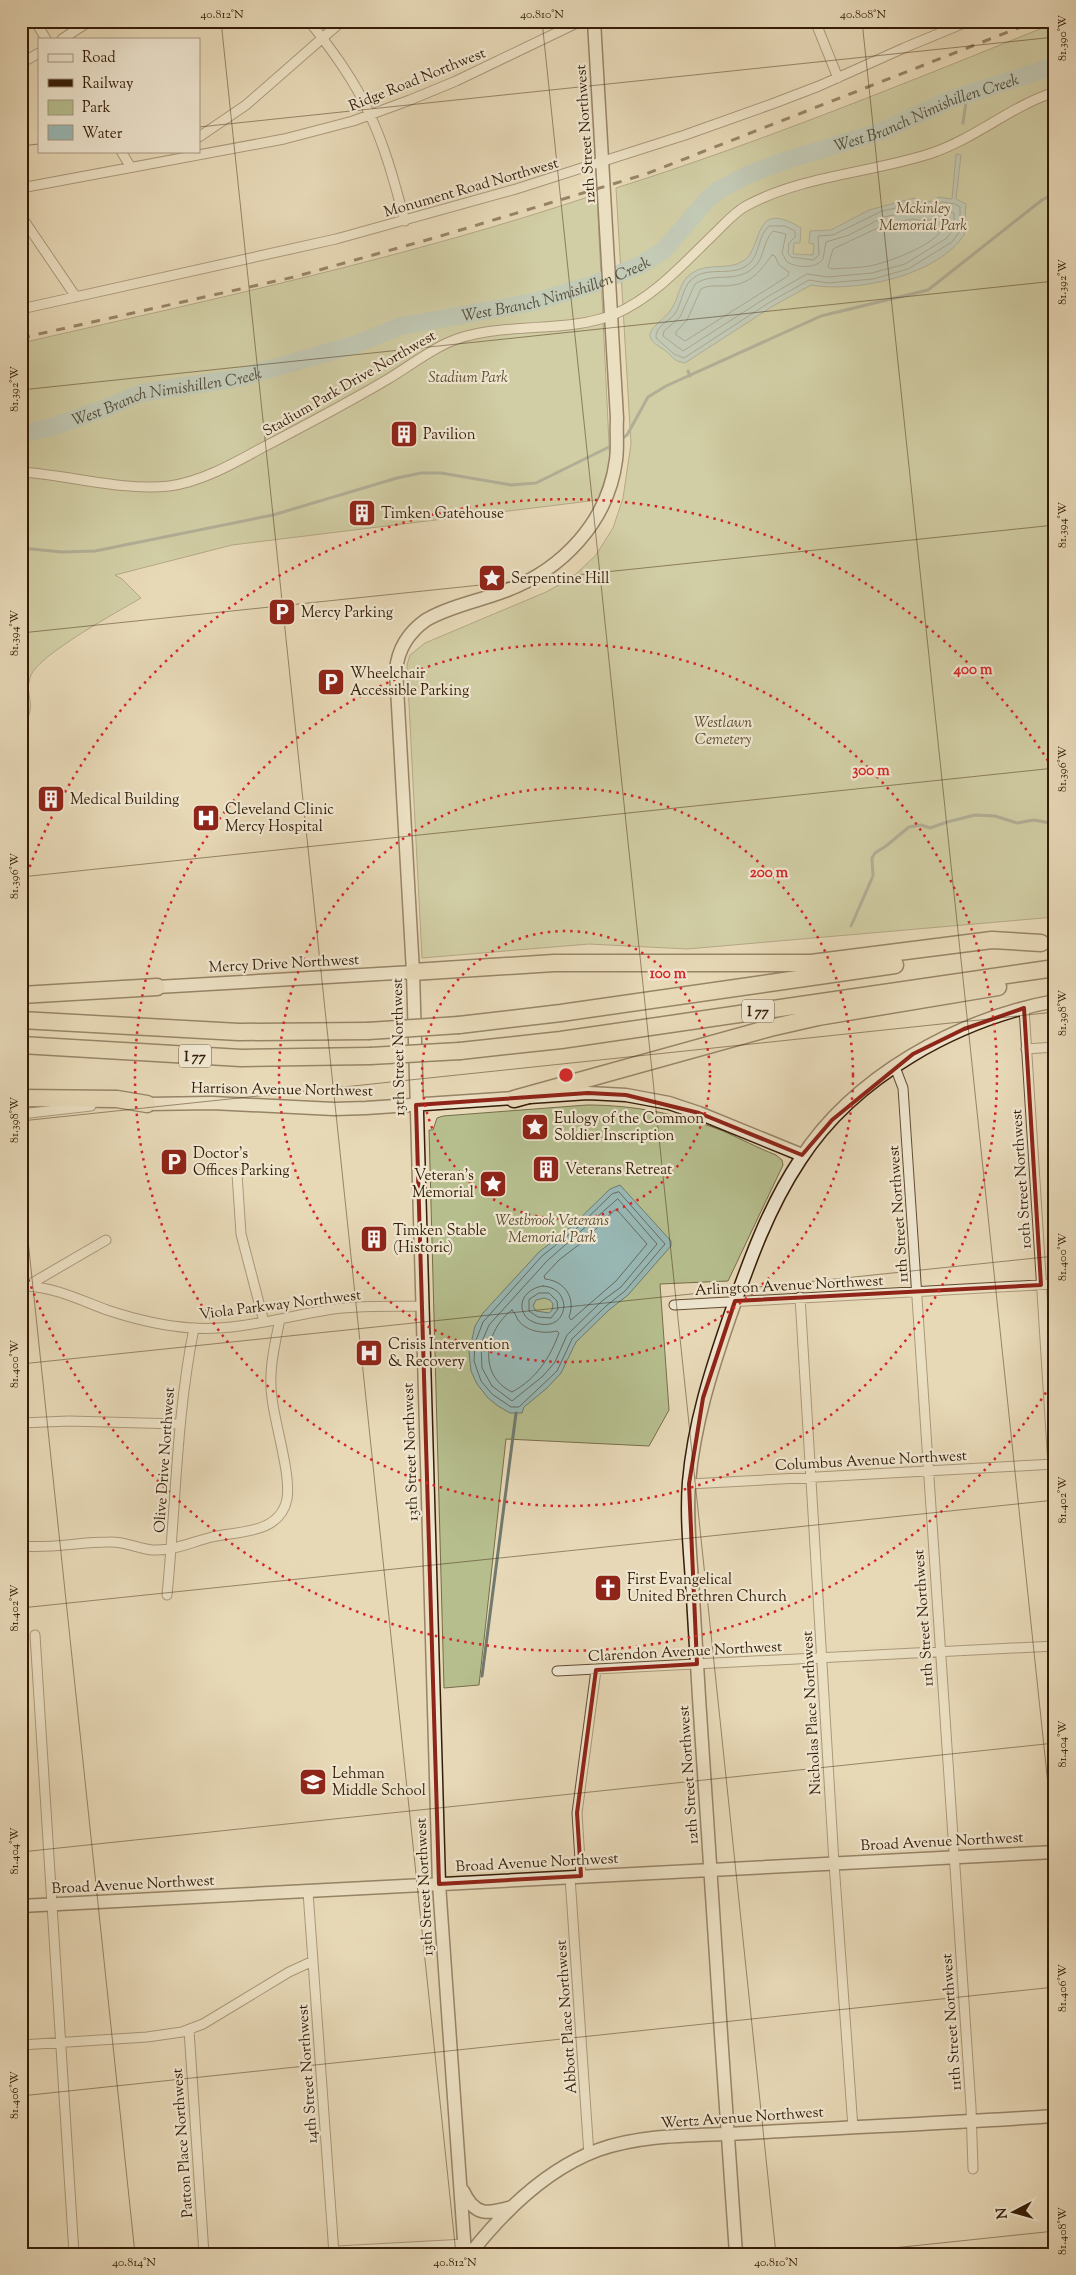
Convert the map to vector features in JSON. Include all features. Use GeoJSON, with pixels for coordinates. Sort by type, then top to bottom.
{"type":"FeatureCollection","features":[{"type":"Feature","properties":{"kind":"highway"},"geometry":{"type":"LineString","coordinates":[[413,972],[554,963],[812,963],[992,940],[1048,942]]}},
{"type":"Feature","properties":{"kind":"highway","name":"I 77"},"geometry":{"type":"LineString","coordinates":[[21,1020],[219,1031],[368,1031],[459,1025],[553,1015],[1048,942]]}},
{"type":"Feature","properties":{"kind":"highway","name":"I 77"},"geometry":{"type":"LineString","coordinates":[[21,1045],[241,1058],[370,1056],[460,1052],[600,1034],[1055,968]]}},
{"type":"Feature","properties":{"kind":"highway"},"geometry":{"type":"LineString","coordinates":[[514,1099],[770,1028],[818,1017],[1055,976]]}},
{"type":"Feature","properties":{"kind":"highway"},"geometry":{"type":"LineString","coordinates":[[21,995],[157,987]]}},
{"type":"Feature","properties":{"kind":"highway"},"geometry":{"type":"LineString","coordinates":[[21,1098],[118,1099],[147,1104]]}},
{"type":"Feature","properties":{"kind":"main road","name":"12th Street Northwest"},"geometry":{"type":"LineString","coordinates":[[401,649],[410,635],[426,620],[528,582],[545,573],[567,555],[585,534],[601,508],[610,486],[616,460],[616,418],[608,245],[594,21]]}},
{"type":"Feature","properties":{"kind":"main road","name":"13th Street Northwest"},"geometry":{"type":"LineString","coordinates":[[401,649],[396,676],[413,972],[439,1884],[460,2185],[467,2251]]}},
{"type":"Feature","properties":{"kind":"main road","name":"Mercy Drive Northwest"},"geometry":{"type":"LineString","coordinates":[[157,987],[413,972]]}},
{"type":"Feature","properties":{"kind":"main road"},"geometry":{"type":"LineString","coordinates":[[895,1067],[913,1054],[964,1030],[1024,1008],[1055,1001]]}},
{"type":"Feature","properties":{"kind":"main road","name":"12th Street Northwest"},"geometry":{"type":"LineString","coordinates":[[736,2254],[696,1664],[689,1528],[689,1484],[694,1440],[703,1398],[735,1301],[758,1238],[778,1196],[802,1155],[832,1120],[854,1099],[895,1067]]}},
{"type":"Feature","properties":{"kind":"main road","name":"Harrison Avenue Northwest"},"geometry":{"type":"LineString","coordinates":[[147,1104],[212,1102],[334,1109],[588,1093],[647,1098],[698,1113],[802,1155]]}},
{"type":"Feature","properties":{"kind":"main road","name":"Broad Avenue Northwest"},"geometry":{"type":"LineString","coordinates":[[21,1906],[1055,1852]]}},
{"type":"Feature","properties":{"kind":"main road","name":"Wertz Avenue Northwest"},"geometry":{"type":"LineString","coordinates":[[467,2251],[514,2206],[556,2173],[589,2155],[630,2142],[1055,2116]]}},
{"type":"Feature","properties":{"kind":"main road"},"geometry":{"type":"LineString","coordinates":[[460,2185],[468,2202],[475,2209],[489,2213],[514,2206]]}},
{"type":"Feature","properties":{"kind":"street"},"geometry":{"type":"LineString","coordinates":[[34,21],[45,38]]}},
{"type":"Feature","properties":{"kind":"street"},"geometry":{"type":"LineString","coordinates":[[64,38],[90,21]]}},
{"type":"Feature","properties":{"kind":"street"},"geometry":{"type":"LineString","coordinates":[[309,21],[341,64],[370,115],[389,166],[404,221]]}},
{"type":"Feature","properties":{"kind":"street"},"geometry":{"type":"LineString","coordinates":[[200,136],[246,105],[342,21]]}},
{"type":"Feature","properties":{"kind":"street","name":"Ridge Road Northwest"},"geometry":{"type":"LineString","coordinates":[[21,188],[155,161],[284,139],[370,115],[456,81],[581,21]]}},
{"type":"Feature","properties":{"kind":"street"},"geometry":{"type":"LineString","coordinates":[[815,21],[838,78]]}},
{"type":"Feature","properties":{"kind":"street","name":"Monument Road Northwest"},"geometry":{"type":"LineString","coordinates":[[21,309],[301,248],[404,221],[603,162],[685,136],[838,78],[967,22]]}},
{"type":"Feature","properties":{"kind":"street"},"geometry":{"type":"LineString","coordinates":[[21,63],[38,54]]}},
{"type":"Feature","properties":{"kind":"street","name":"Stadium Park Drive Northwest"},"geometry":{"type":"LineString","coordinates":[[21,472],[141,486],[173,485],[191,481],[243,458],[294,432],[450,342],[484,333],[586,322],[611,309],[634,304],[654,290],[744,207],[801,185],[933,153],[968,138],[1026,104],[1055,92]]}},
{"type":"Feature","properties":{"kind":"street"},"geometry":{"type":"LineString","coordinates":[[121,152],[130,166]]}},
{"type":"Feature","properties":{"kind":"street"},"geometry":{"type":"LineString","coordinates":[[155,161],[172,152]]}},
{"type":"Feature","properties":{"kind":"street"},"geometry":{"type":"LineString","coordinates":[[21,216],[76,297]]}},
{"type":"Feature","properties":{"kind":"street","name":"10th Street Northwest"},"geometry":{"type":"LineString","coordinates":[[1024,1008],[1055,1497]]}},
{"type":"Feature","properties":{"kind":"street"},"geometry":{"type":"LineString","coordinates":[[1026,1048],[1055,1047]]}},
{"type":"Feature","properties":{"kind":"street","name":"11th Street Northwest"},"geometry":{"type":"LineString","coordinates":[[895,1067],[903,1088],[939,1652],[972,2121],[973,2169]]}},
{"type":"Feature","properties":{"kind":"street","name":"Harrison Avenue Northwest"},"geometry":{"type":"LineString","coordinates":[[21,1114],[80,1106],[147,1104]]}},
{"type":"Feature","properties":{"kind":"street"},"geometry":{"type":"LineString","coordinates":[[237,1174],[241,1234],[264,1322]]}},
{"type":"Feature","properties":{"kind":"street"},"geometry":{"type":"LineString","coordinates":[[24,1287],[106,1240]]}},
{"type":"Feature","properties":{"kind":"street","name":"Arlington Avenue Northwest"},"geometry":{"type":"LineString","coordinates":[[674,1305],[1055,1284]]}},
{"type":"Feature","properties":{"kind":"street","name":"Viola Parkway Northwest"},"geometry":{"type":"LineString","coordinates":[[24,1287],[43,1287],[62,1292],[144,1321],[194,1328],[220,1328],[336,1309],[422,1306]]}},
{"type":"Feature","properties":{"kind":"street","name":"Nicholas Place Northwest"},"geometry":{"type":"LineString","coordinates":[[800,1297],[834,1863],[853,2128]]}},
{"type":"Feature","properties":{"kind":"street"},"geometry":{"type":"LineString","coordinates":[[21,1546],[121,1541],[148,1549],[172,1549],[213,1537],[262,1528],[276,1519],[284,1506],[287,1483],[271,1388],[272,1362],[280,1318]]}},
{"type":"Feature","properties":{"kind":"street","name":"Olive Drive Northwest"},"geometry":{"type":"LineString","coordinates":[[167,1595],[172,1549],[179,1424],[184,1377],[194,1328]]}},
{"type":"Feature","properties":{"kind":"street"},"geometry":{"type":"LineString","coordinates":[[21,1423],[68,1421],[179,1424]]}},
{"type":"Feature","properties":{"kind":"street","name":"Columbus Avenue Northwest"},"geometry":{"type":"LineString","coordinates":[[689,1484],[1054,1464]]}},
{"type":"Feature","properties":{"kind":"street"},"geometry":{"type":"LineString","coordinates":[[35,1635],[74,2254]]}},
{"type":"Feature","properties":{"kind":"street","name":"Clarendon Avenue Northwest"},"geometry":{"type":"LineString","coordinates":[[557,1671],[1055,1646]]}},
{"type":"Feature","properties":{"kind":"street","name":"Abbott Place Northwest"},"geometry":{"type":"LineString","coordinates":[[589,2155],[575,1877],[578,1813],[596,1670]]}},
{"type":"Feature","properties":{"kind":"street","name":"14th Street Northwest"},"geometry":{"type":"LineString","coordinates":[[308,1892],[333,2252]]}},
{"type":"Feature","properties":{"kind":"street"},"geometry":{"type":"LineString","coordinates":[[21,2045],[147,2037],[188,2030],[215,2017],[289,1972],[312,1961]]}},
{"type":"Feature","properties":{"kind":"street","name":"Patton Place Northwest"},"geometry":{"type":"LineString","coordinates":[[188,2030],[204,2254]]}},
{"type":"Feature","properties":{"kind":"street"},"geometry":{"type":"LineString","coordinates":[[283,2254],[467,2251]]}},
{"type":"Feature","properties":{"kind":"highlighted area"},"geometry":{"type":"Polygon","coordinates":[[[1024,1008],[1041,1285],[735,1301],[703,1398],[689,1484],[697,1664],[596,1670],[577,1813],[581,1876],[439,1884],[416,1105],[588,1093],[626,1095],[699,1113],[802,1155],[832,1120],[913,1054],[964,1029],[1024,1008]]]}},
{"type":"Feature","properties":{"kind":"green space","name":"Westlawn Cemetery"},"geometry":{"type":"Polygon","coordinates":[[[1055,23],[1055,917],[687,949],[589,944],[422,958],[407,665],[410,655],[425,643],[546,592],[572,578],[596,555],[613,528],[623,498],[631,444],[616,188],[727,151],[1055,23]]]}},
{"type":"Feature","properties":{"kind":"green space","name":"Stadium Park"},"geometry":{"type":"Polygon","coordinates":[[[597,194],[610,464],[598,500],[232,545],[115,575],[122,579],[141,598],[64,645],[37,666],[31,675],[28,689],[31,706],[30,712],[21,729],[21,343],[312,276],[455,238],[597,194]]]}},
{"type":"Feature","properties":{"kind":"green space","name":"Westbrook Veterans Memorial Park"},"geometry":{"type":"Polygon","coordinates":[[[587,1105],[639,1109],[690,1120],[723,1131],[776,1155],[782,1160],[783,1165],[728,1281],[660,1284],[669,1410],[649,1446],[506,1439],[479,1685],[444,1688],[429,1130],[433,1130],[437,1118],[443,1116],[587,1105]]]}},
{"type":"Feature","properties":{"kind":"water"},"geometry":{"type":"Polygon","coordinates":[[[956,154],[961,155],[956,199],[966,204],[965,233],[952,249],[936,261],[916,271],[873,283],[830,287],[811,285],[773,306],[685,363],[675,359],[651,338],[652,330],[670,311],[687,277],[705,268],[731,266],[743,261],[749,255],[761,228],[766,222],[774,218],[785,220],[801,228],[800,243],[794,243],[793,254],[813,255],[814,244],[809,243],[810,231],[831,230],[869,210],[914,198],[922,202],[935,201],[938,197],[952,199],[956,154]]]}},
{"type":"Feature","properties":{"kind":"water"},"geometry":{"type":"Polygon","coordinates":[[[620,1185],[671,1241],[671,1246],[628,1295],[609,1310],[576,1342],[561,1373],[547,1388],[524,1407],[522,1413],[510,1413],[488,1398],[477,1384],[471,1371],[469,1352],[475,1326],[483,1313],[539,1252],[572,1226],[610,1189],[620,1185]],[[544,1298],[536,1300],[533,1306],[536,1311],[549,1313],[552,1310],[553,1304],[550,1300],[544,1298]]]}},
{"type":"Feature","properties":{"kind":"waterway","name":"West Branch Nimishillen Creek"},"geometry":{"type":"LineString","coordinates":[[21,434],[52,427],[106,408],[141,393],[239,378],[354,345],[401,326],[534,302],[594,284],[640,265],[663,251],[717,191],[747,175],[784,161],[882,131],[952,99],[1055,66]]}},
{"type":"Feature","properties":{"kind":"waterway"},"geometry":{"type":"LineString","coordinates":[[963,123],[967,95]]}},
{"type":"Feature","properties":{"kind":"waterway"},"geometry":{"type":"LineString","coordinates":[[620,440],[627,435],[648,397],[666,386],[821,316],[928,290],[1042,200],[1055,193]]}},
{"type":"Feature","properties":{"kind":"waterway"},"geometry":{"type":"LineString","coordinates":[[688,371],[690,376]]}},
{"type":"Feature","properties":{"kind":"waterway"},"geometry":{"type":"LineString","coordinates":[[21,548],[62,552],[95,551],[273,515],[397,478],[421,473],[441,473],[511,485],[536,483],[613,445]]}},
{"type":"Feature","properties":{"kind":"waterway"},"geometry":{"type":"LineString","coordinates":[[851,926],[873,876],[872,858],[875,853],[909,827],[921,825],[930,828],[975,815],[995,816],[1017,823],[1034,820],[1055,824]]}},
{"type":"Feature","properties":{"kind":"waterway"},"geometry":{"type":"LineString","coordinates":[[482,1676],[516,1413]]}},
{"type":"Feature","properties":{"kind":"railway"},"geometry":{"type":"LineString","coordinates":[[21,338],[294,277],[434,238],[646,174],[1036,21]]}},
{"type":"Feature","properties":{"kind":"place","name":"Pavilion"},"geometry":{"type":"Point","coordinates":[404,434]}},
{"type":"Feature","properties":{"kind":"place","name":"Timken Gatehouse"},"geometry":{"type":"Point","coordinates":[362,513]}},
{"type":"Feature","properties":{"kind":"place","name":"Serpentine Hill"},"geometry":{"type":"Point","coordinates":[492,578]}},
{"type":"Feature","properties":{"kind":"place","name":"Mercy Parking"},"geometry":{"type":"Point","coordinates":[282,612]}},
{"type":"Feature","properties":{"kind":"place","name":"Wheelchair Accessible Parking"},"geometry":{"type":"Point","coordinates":[331,682]}},
{"type":"Feature","properties":{"kind":"place","name":"Medical Building"},"geometry":{"type":"Point","coordinates":[51,799]}},
{"type":"Feature","properties":{"kind":"place","name":"Cleveland Clinic Mercy Hospital"},"geometry":{"type":"Point","coordinates":[206,818]}},
{"type":"Feature","properties":{"kind":"place","name":"Eulogy of the Common Soldier Inscription"},"geometry":{"type":"Point","coordinates":[535,1127]}},
{"type":"Feature","properties":{"kind":"place","name":"Doctor's Offices Parking"},"geometry":{"type":"Point","coordinates":[174,1162]}},
{"type":"Feature","properties":{"kind":"place","name":"Veterans Retreat"},"geometry":{"type":"Point","coordinates":[546,1169]}},
{"type":"Feature","properties":{"kind":"place","name":"Veteran's Memorial"},"geometry":{"type":"Point","coordinates":[493,1184]}},
{"type":"Feature","properties":{"kind":"place","name":"Timken Stable (Historic)"},"geometry":{"type":"Point","coordinates":[374,1239]}},
{"type":"Feature","properties":{"kind":"place","name":"Crisis Intervention & Recovery"},"geometry":{"type":"Point","coordinates":[369,1353]}},
{"type":"Feature","properties":{"kind":"place","name":"First Evangelical United Brethren Church"},"geometry":{"type":"Point","coordinates":[608,1588]}},
{"type":"Feature","properties":{"kind":"place","name":"Lehman Middle School"},"geometry":{"type":"Point","coordinates":[313,1782]}},
{"type":"Feature","properties":{"kind":"park label","name":"Mckinley Memorial Park"},"geometry":{"type":"Point","coordinates":[923,216]}}]}
